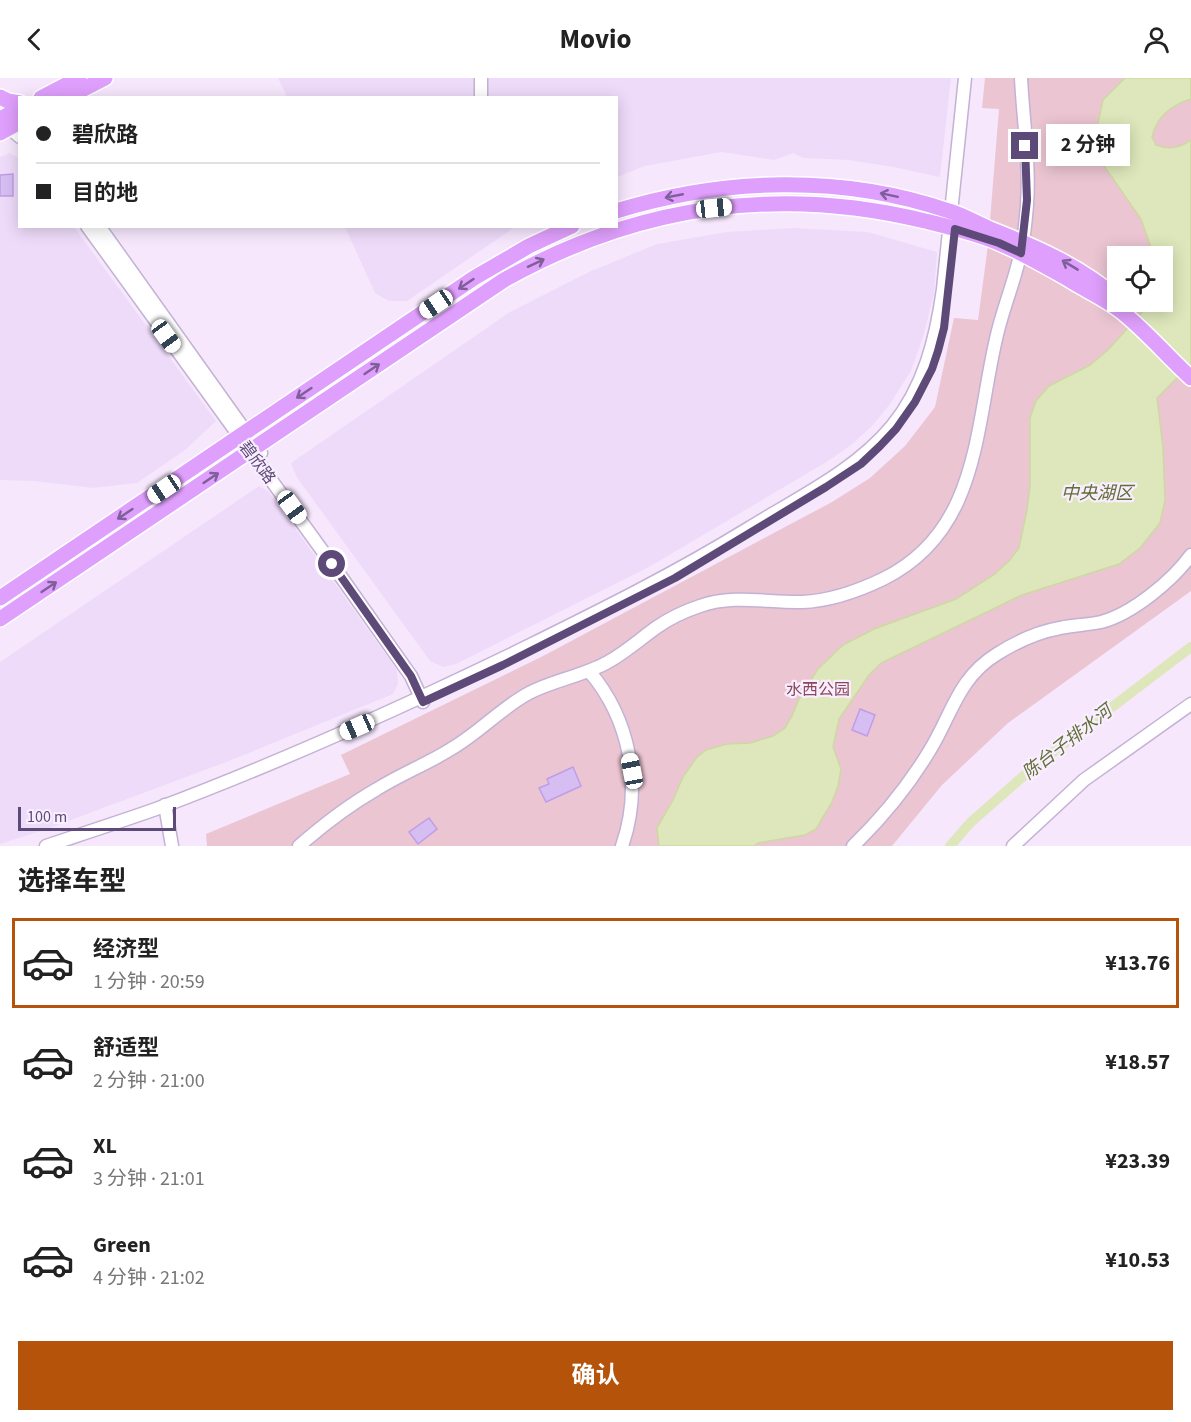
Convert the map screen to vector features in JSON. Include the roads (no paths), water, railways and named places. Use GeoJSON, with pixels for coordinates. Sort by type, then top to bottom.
{"type":"FeatureCollection","features":[{"type":"Feature","properties":{"kind":"main road"},"geometry":{"type":"LineString","coordinates":[[45,96],[79,78]]}},
{"type":"Feature","properties":{"kind":"main road"},"geometry":{"type":"LineString","coordinates":[[70,96],[105,78]]}},
{"type":"Feature","properties":{"kind":"main road"},"geometry":{"type":"LineString","coordinates":[[618,210],[709,190],[781,185],[856,189],[891,195],[1072,266],[1107,293]]}},
{"type":"Feature","properties":{"kind":"main road"},"geometry":{"type":"LineString","coordinates":[[0,619],[504,280],[557,253],[622,229],[686,212],[767,203],[830,204],[953,220]]}},
{"type":"Feature","properties":{"kind":"main road"},"geometry":{"type":"LineString","coordinates":[[0,598],[502,260],[568,228]]}},
{"type":"Feature","properties":{"kind":"main road"},"geometry":{"type":"LineString","coordinates":[[1129,312],[1191,378]]}},
{"type":"Feature","properties":{"kind":"main road"},"geometry":{"type":"LineString","coordinates":[[1130,312],[1191,368]]}},
{"type":"Feature","properties":{"kind":"street"},"geometry":{"type":"LineString","coordinates":[[481,78],[481,96]]}},
{"type":"Feature","properties":{"kind":"street"},"geometry":{"type":"LineString","coordinates":[[953,220],[965,78]]}},
{"type":"Feature","properties":{"kind":"street"},"geometry":{"type":"LineString","coordinates":[[63,846],[165,808],[425,699],[691,564],[833,476],[874,445],[903,411],[915,391],[931,354],[939,317],[953,220],[970,78]]}},
{"type":"Feature","properties":{"kind":"street"},"geometry":{"type":"LineString","coordinates":[[299,846],[361,799],[454,748],[526,695],[544,686],[589,671],[624,652],[657,627],[681,614],[703,605],[732,600],[803,602],[832,598],[884,578],[905,566],[928,546],[946,524],[962,496],[979,437],[988,373],[998,327],[1022,247],[1027,200],[1021,78]]}},
{"type":"Feature","properties":{"kind":"street","name":"碧欣路"},"geometry":{"type":"LineString","coordinates":[[88,228],[243,434]]}},
{"type":"Feature","properties":{"kind":"street","name":"碧欣路"},"geometry":{"type":"LineString","coordinates":[[100,228],[243,434],[264,469],[425,699]]}},
{"type":"Feature","properties":{"kind":"street"},"geometry":{"type":"LineString","coordinates":[[853,846],[885,812],[931,749],[951,705],[976,670],[1004,650],[1037,634],[1102,621],[1122,614],[1169,579],[1191,555]]}},
{"type":"Feature","properties":{"kind":"street"},"geometry":{"type":"LineString","coordinates":[[589,671],[607,696],[617,717],[627,745],[632,771],[630,815],[622,846]]}},
{"type":"Feature","properties":{"kind":"street"},"geometry":{"type":"LineString","coordinates":[[1013,846],[1084,780],[1191,704]]}},
{"type":"Feature","properties":{"kind":"street"},"geometry":{"type":"LineString","coordinates":[[46,846],[165,808]]}},
{"type":"Feature","properties":{"kind":"street"},"geometry":{"type":"LineString","coordinates":[[165,808],[172,846]]}},
{"type":"Feature","properties":{"kind":"water","name":"中央湖区"},"geometry":{"type":"Polygon","coordinates":[[[1125,78],[1191,78],[1191,99],[1166,112],[1157,123],[1152,137],[1156,145],[1170,148],[1191,140],[1191,364],[1157,398],[1163,448],[1165,500],[1160,523],[1140,548],[1119,564],[1022,595],[881,663],[869,675],[839,719],[833,747],[841,769],[838,786],[832,802],[816,829],[805,835],[758,843],[754,846],[659,846],[657,828],[683,777],[697,757],[706,750],[727,744],[750,743],[773,736],[785,728],[799,699],[818,669],[843,645],[874,629],[956,599],[995,574],[1010,560],[1019,548],[1027,510],[1030,487],[1030,418],[1036,401],[1049,386],[1090,365],[1109,349],[1142,312],[1173,312],[1173,246],[1150,246],[1141,219],[1098,157],[1097,128],[1103,100],[1125,78]]]}},
{"type":"Feature","properties":{"kind":"waterway","name":"陈台子排水河"},"geometry":{"type":"LineString","coordinates":[[950,846],[971,822],[1036,765],[1191,647]]}},
{"type":"Feature","properties":{"kind":"park label","name":"水西公园"},"geometry":{"type":"Point","coordinates":[818,689]}}]}
